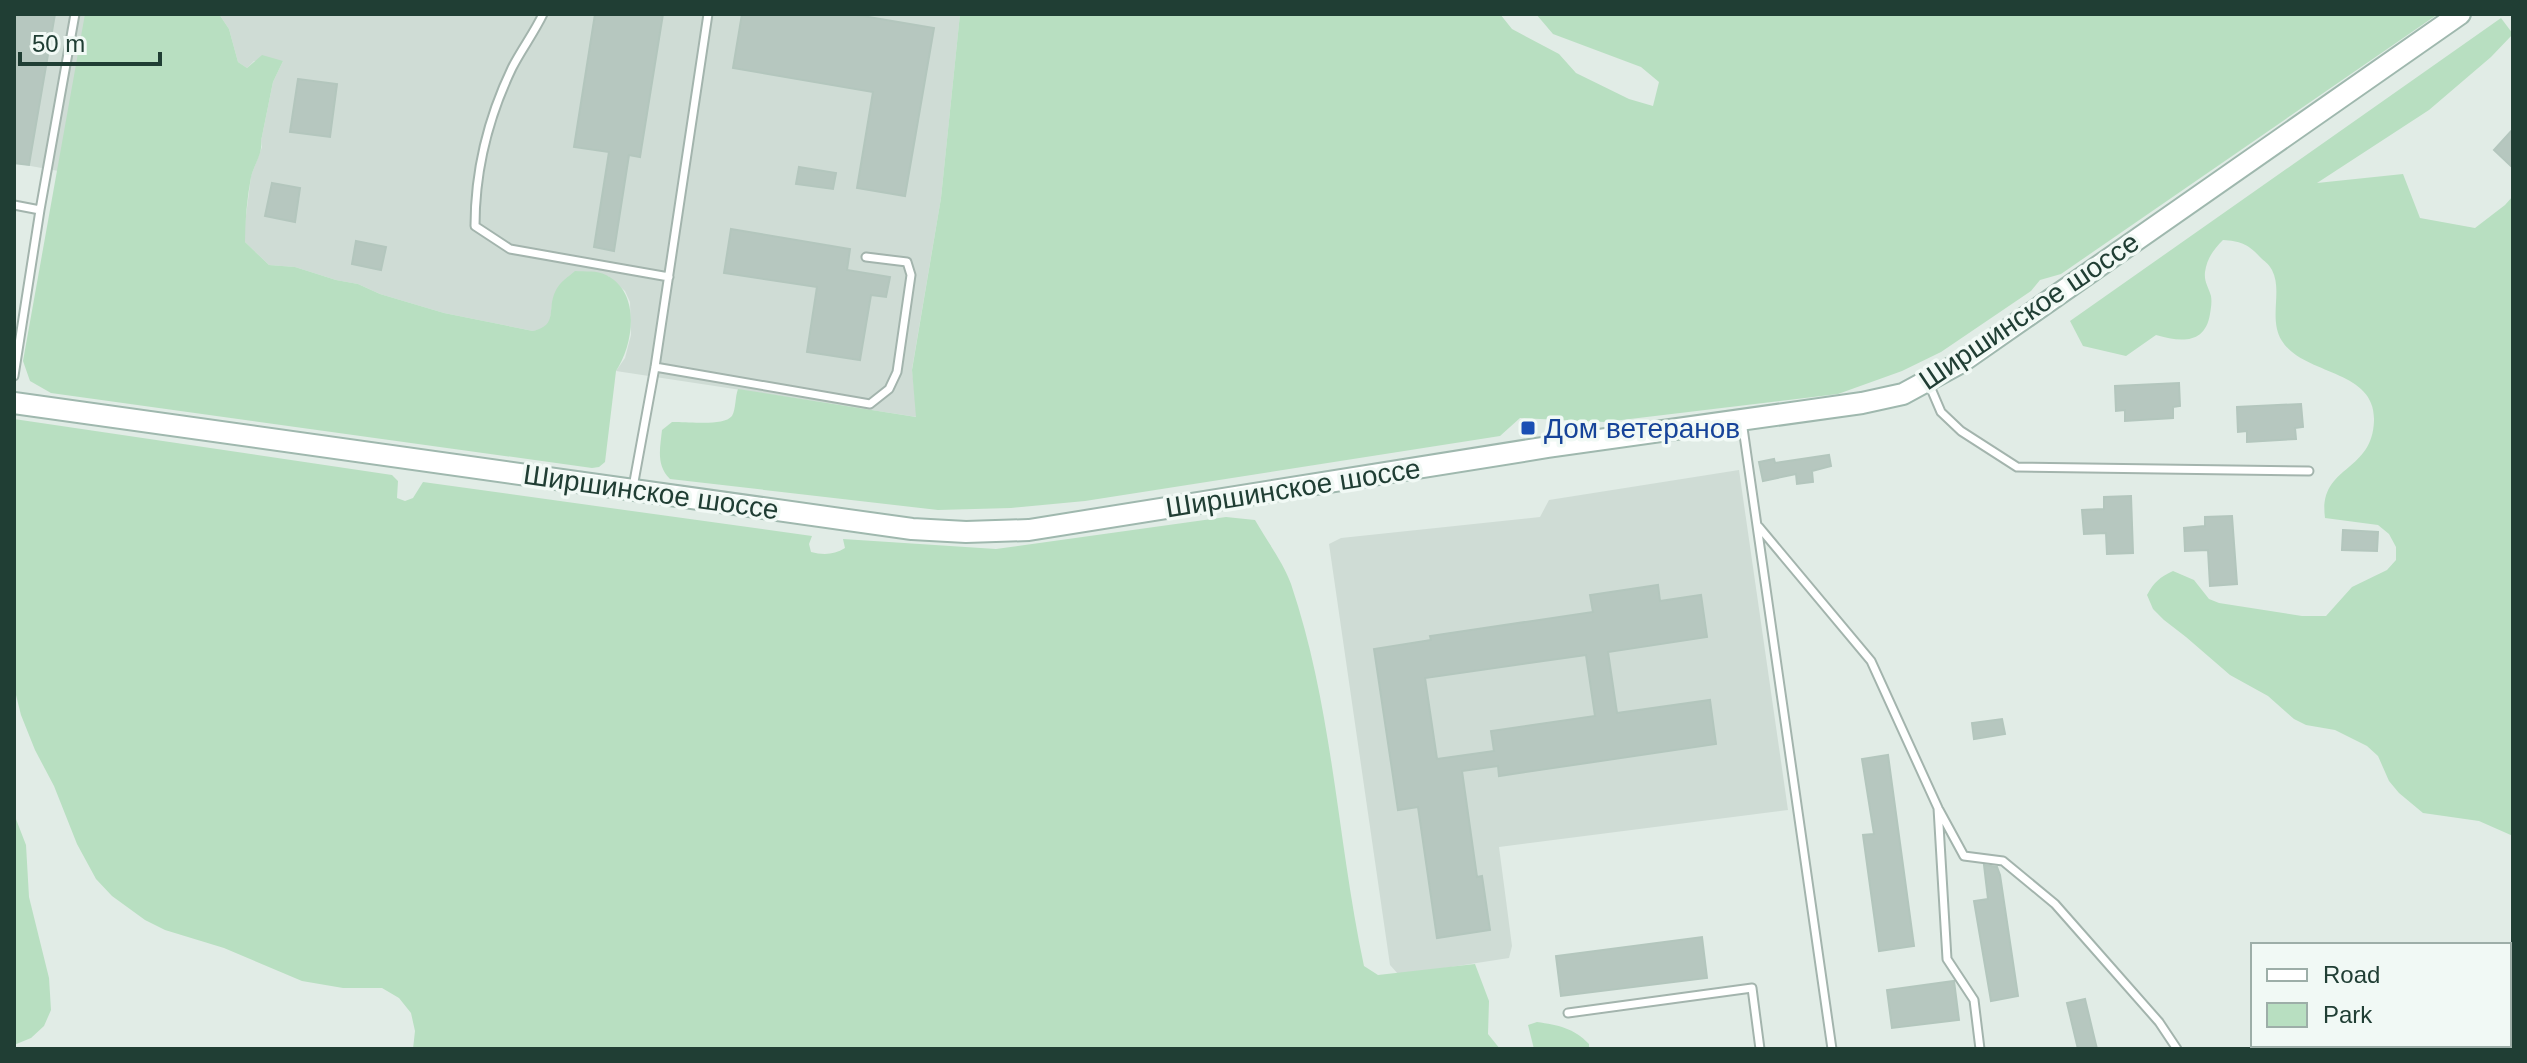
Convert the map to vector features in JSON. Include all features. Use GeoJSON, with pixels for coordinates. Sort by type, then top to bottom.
{"type":"FeatureCollection","features":[{"type":"Feature","properties":{"kind":"main road","name":"Ширшинское шоссе"},"geometry":{"type":"LineString","coordinates":[[14,403],[912,529],[966,532],[1029,530],[1862,403],[1903,394],[1960,363],[2460,14]]}},
{"type":"Feature","properties":{"kind":"lane"},"geometry":{"type":"LineString","coordinates":[[14,376],[75,14]]}},
{"type":"Feature","properties":{"kind":"lane"},"geometry":{"type":"LineString","coordinates":[[543,14],[512,68],[488,130],[475,193],[475,226],[510,249],[669,277]]}},
{"type":"Feature","properties":{"kind":"lane"},"geometry":{"type":"LineString","coordinates":[[632,489],[655,367],[708,14]]}},
{"type":"Feature","properties":{"kind":"lane"},"geometry":{"type":"LineString","coordinates":[[14,205],[40,210]]}},
{"type":"Feature","properties":{"kind":"lane"},"geometry":{"type":"LineString","coordinates":[[655,367],[870,404],[889,389],[897,372],[911,275],[907,262],[866,257]]}},
{"type":"Feature","properties":{"kind":"lane"},"geometry":{"type":"LineString","coordinates":[[1928,382],[1941,412],[1961,431],[2017,467],[2309,471]]}},
{"type":"Feature","properties":{"kind":"lane"},"geometry":{"type":"LineString","coordinates":[[1742,419],[1832,1049]]}},
{"type":"Feature","properties":{"kind":"lane"},"geometry":{"type":"LineString","coordinates":[[1757,525],[1871,661],[1938,808],[1964,856],[2003,861],[2055,904],[2159,1022],[2177,1049]]}},
{"type":"Feature","properties":{"kind":"lane"},"geometry":{"type":"LineString","coordinates":[[1938,808],[1947,959],[1974,1000],[1980,1049]]}},
{"type":"Feature","properties":{"kind":"lane"},"geometry":{"type":"LineString","coordinates":[[1568,1013],[1752,988],[1760,1049]]}},
{"type":"Feature","properties":{"kind":"shaded area"},"geometry":{"type":"Polygon","coordinates":[[[14,14],[103,14],[75,174],[14,163],[14,14]]]}},
{"type":"Feature","properties":{"kind":"shaded area"},"geometry":{"type":"Polygon","coordinates":[[[219,14],[960,14],[941,198],[912,369],[917,417],[616,371],[625,358],[631,335],[630,302],[625,291],[608,276],[552,304],[550,322],[543,329],[533,331],[444,313],[295,267],[269,265],[245,242],[245,224],[251,176],[262,147],[273,82],[283,61],[254,61],[247,68],[238,62],[229,29],[219,14]]]}},
{"type":"Feature","properties":{"kind":"shaded area"},"geometry":{"type":"Polygon","coordinates":[[[1739,470],[1788,810],[1499,847],[1512,946],[1509,958],[1399,975],[1390,965],[1329,544],[1341,538],[1540,517],[1549,500],[1739,470]]]}},
{"type":"Feature","properties":{"kind":"green space"},"geometry":{"type":"Polygon","coordinates":[[[85,14],[219,14],[229,29],[238,62],[247,68],[262,55],[283,61],[273,82],[261,150],[251,177],[246,218],[245,242],[269,265],[295,267],[444,313],[533,331],[546,325],[556,290],[575,271],[602,273],[617,283],[625,293],[631,319],[627,347],[616,371],[605,462],[592,468],[51,393],[30,381],[23,361],[85,14]]]}},
{"type":"Feature","properties":{"kind":"green space"},"geometry":{"type":"Polygon","coordinates":[[[960,14],[1500,14],[1512,29],[1559,54],[1576,73],[1629,99],[1653,106],[1659,82],[1641,67],[1553,34],[1536,14],[2438,14],[2061,274],[2040,280],[2031,291],[1941,352],[1902,371],[1838,394],[1605,422],[1520,418],[1500,436],[1085,501],[1011,508],[938,510],[670,479],[661,462],[662,430],[672,422],[727,419],[732,416],[738,389],[916,417],[912,370],[941,198],[960,14]]]}},
{"type":"Feature","properties":{"kind":"green space"},"geometry":{"type":"Polygon","coordinates":[[[2501,18],[2513,34],[2491,57],[2429,110],[2317,183],[2403,174],[2420,218],[2475,228],[2513,196],[2513,836],[2479,821],[2423,813],[2399,793],[2389,781],[2378,756],[2367,746],[2335,730],[2306,725],[2294,719],[2268,696],[2230,675],[2164,620],[2153,609],[2147,595],[2158,580],[2173,571],[2194,580],[2209,599],[2219,603],[2302,616],[2326,616],[2352,587],[2387,570],[2396,560],[2396,547],[2389,534],[2378,525],[2325,518],[2329,488],[2365,451],[2371,438],[2374,421],[2372,404],[2364,391],[2352,382],[2306,361],[2282,341],[2276,324],[2275,278],[2269,266],[2248,246],[2223,240],[2211,254],[2205,272],[2211,296],[2207,324],[2203,331],[2190,339],[2156,335],[2126,356],[2083,346],[2070,321],[2501,18]]]}},
{"type":"Feature","properties":{"kind":"green space"},"geometry":{"type":"Polygon","coordinates":[[[14,419],[392,475],[398,481],[397,498],[405,501],[413,498],[423,482],[812,536],[809,544],[811,552],[820,554],[845,548],[843,539],[996,549],[1226,517],[1255,520],[1288,576],[1305,631],[1325,726],[1364,966],[1378,975],[1475,964],[1489,1001],[1488,1034],[1500,1049],[413,1049],[415,1031],[411,1013],[399,998],[382,988],[343,988],[302,981],[224,948],[165,930],[112,896],[96,879],[35,750],[14,687],[14,419]]]}},
{"type":"Feature","properties":{"kind":"green space"},"geometry":{"type":"Polygon","coordinates":[[[14,814],[26,845],[29,897],[49,978],[51,1010],[44,1026],[31,1038],[14,1045],[14,814]]]}},
{"type":"Feature","properties":{"kind":"green space"},"geometry":{"type":"Polygon","coordinates":[[[1537,1022],[1571,1031],[1589,1044],[1589,1049],[1534,1049],[1528,1025],[1537,1022]]]}},
{"type":"Feature","properties":{"kind":"building"},"geometry":{"type":"Polygon","coordinates":[[[14,14],[55,14],[29,165],[14,163],[14,14]]]}},
{"type":"Feature","properties":{"kind":"building"},"geometry":{"type":"Polygon","coordinates":[[[595,14],[663,14],[640,157],[629,155],[614,251],[594,247],[609,152],[574,147],[595,14]]]}},
{"type":"Feature","properties":{"kind":"building"},"geometry":{"type":"Polygon","coordinates":[[[742,14],[851,14],[934,28],[905,196],[857,188],[873,92],[733,68],[742,14]]]}},
{"type":"Feature","properties":{"kind":"building"},"geometry":{"type":"Polygon","coordinates":[[[298,79],[337,84],[330,137],[290,132],[298,79]]]}},
{"type":"Feature","properties":{"kind":"building"},"geometry":{"type":"Polygon","coordinates":[[[2513,129],[2513,168],[2494,150],[2513,129]]]}},
{"type":"Feature","properties":{"kind":"building"},"geometry":{"type":"Polygon","coordinates":[[[799,167],[836,173],[833,189],[796,184],[799,167]]]}},
{"type":"Feature","properties":{"kind":"building"},"geometry":{"type":"Polygon","coordinates":[[[272,183],[300,188],[295,222],[265,216],[272,183]]]}},
{"type":"Feature","properties":{"kind":"building"},"geometry":{"type":"Polygon","coordinates":[[[731,229],[850,249],[847,270],[890,277],[886,297],[871,295],[860,360],[807,352],[817,287],[724,273],[731,229]]]}},
{"type":"Feature","properties":{"kind":"building"},"geometry":{"type":"Polygon","coordinates":[[[356,241],[386,247],[381,270],[352,264],[356,241]]]}},
{"type":"Feature","properties":{"kind":"building"},"geometry":{"type":"Polygon","coordinates":[[[2179,383],[2180,406],[2173,407],[2173,418],[2125,421],[2125,410],[2116,411],[2115,386],[2179,383]]]}},
{"type":"Feature","properties":{"kind":"building"},"geometry":{"type":"Polygon","coordinates":[[[2301,404],[2303,427],[2295,428],[2296,439],[2247,442],[2247,431],[2238,432],[2237,407],[2301,404]]]}},
{"type":"Feature","properties":{"kind":"building"},"geometry":{"type":"Polygon","coordinates":[[[1829,455],[1831,466],[1812,471],[1813,482],[1797,484],[1796,474],[1763,481],[1759,462],[1774,459],[1775,463],[1829,455]]]}},
{"type":"Feature","properties":{"kind":"building"},"geometry":{"type":"Polygon","coordinates":[[[2131,496],[2133,553],[2107,554],[2106,533],[2084,534],[2082,510],[2104,509],[2104,497],[2131,496]]]}},
{"type":"Feature","properties":{"kind":"building"},"geometry":{"type":"Polygon","coordinates":[[[2232,516],[2237,584],[2210,586],[2208,550],[2185,551],[2184,528],[2205,526],[2205,517],[2232,516]]]}},
{"type":"Feature","properties":{"kind":"building"},"geometry":{"type":"Polygon","coordinates":[[[2343,530],[2378,532],[2377,551],[2342,550],[2343,530]]]}},
{"type":"Feature","properties":{"kind":"building"},"geometry":{"type":"Polygon","coordinates":[[[1658,585],[1660,601],[1701,595],[1707,637],[1608,652],[1617,713],[1710,700],[1716,744],[1499,776],[1498,766],[1462,771],[1477,877],[1482,876],[1490,930],[1437,938],[1418,807],[1398,810],[1374,649],[1431,640],[1430,636],[1593,612],[1590,595],[1658,585]],[[1586,655],[1425,678],[1437,759],[1494,751],[1491,731],[1595,716],[1586,655]]]}},
{"type":"Feature","properties":{"kind":"building"},"geometry":{"type":"Polygon","coordinates":[[[2002,719],[2005,734],[1974,739],[1972,723],[2002,719]]]}},
{"type":"Feature","properties":{"kind":"building"},"geometry":{"type":"Polygon","coordinates":[[[1888,755],[1914,946],[1879,951],[1863,835],[1874,834],[1862,759],[1888,755]]]}},
{"type":"Feature","properties":{"kind":"building"},"geometry":{"type":"Polygon","coordinates":[[[1984,865],[1997,867],[2000,875],[2018,996],[1991,1001],[1974,901],[1988,899],[1984,865]]]}},
{"type":"Feature","properties":{"kind":"building"},"geometry":{"type":"Polygon","coordinates":[[[1702,937],[1707,978],[1561,996],[1556,956],[1702,937]]]}},
{"type":"Feature","properties":{"kind":"building"},"geometry":{"type":"Polygon","coordinates":[[[1954,981],[1959,1020],[1892,1028],[1887,990],[1954,981]]]}},
{"type":"Feature","properties":{"kind":"building"},"geometry":{"type":"Polygon","coordinates":[[[2085,999],[2097,1049],[2078,1049],[2067,1003],[2085,999]]]}},
{"type":"Feature","properties":{"kind":"place","name":"Дом ветеранов"},"geometry":{"type":"Point","coordinates":[1528,428]}}]}
